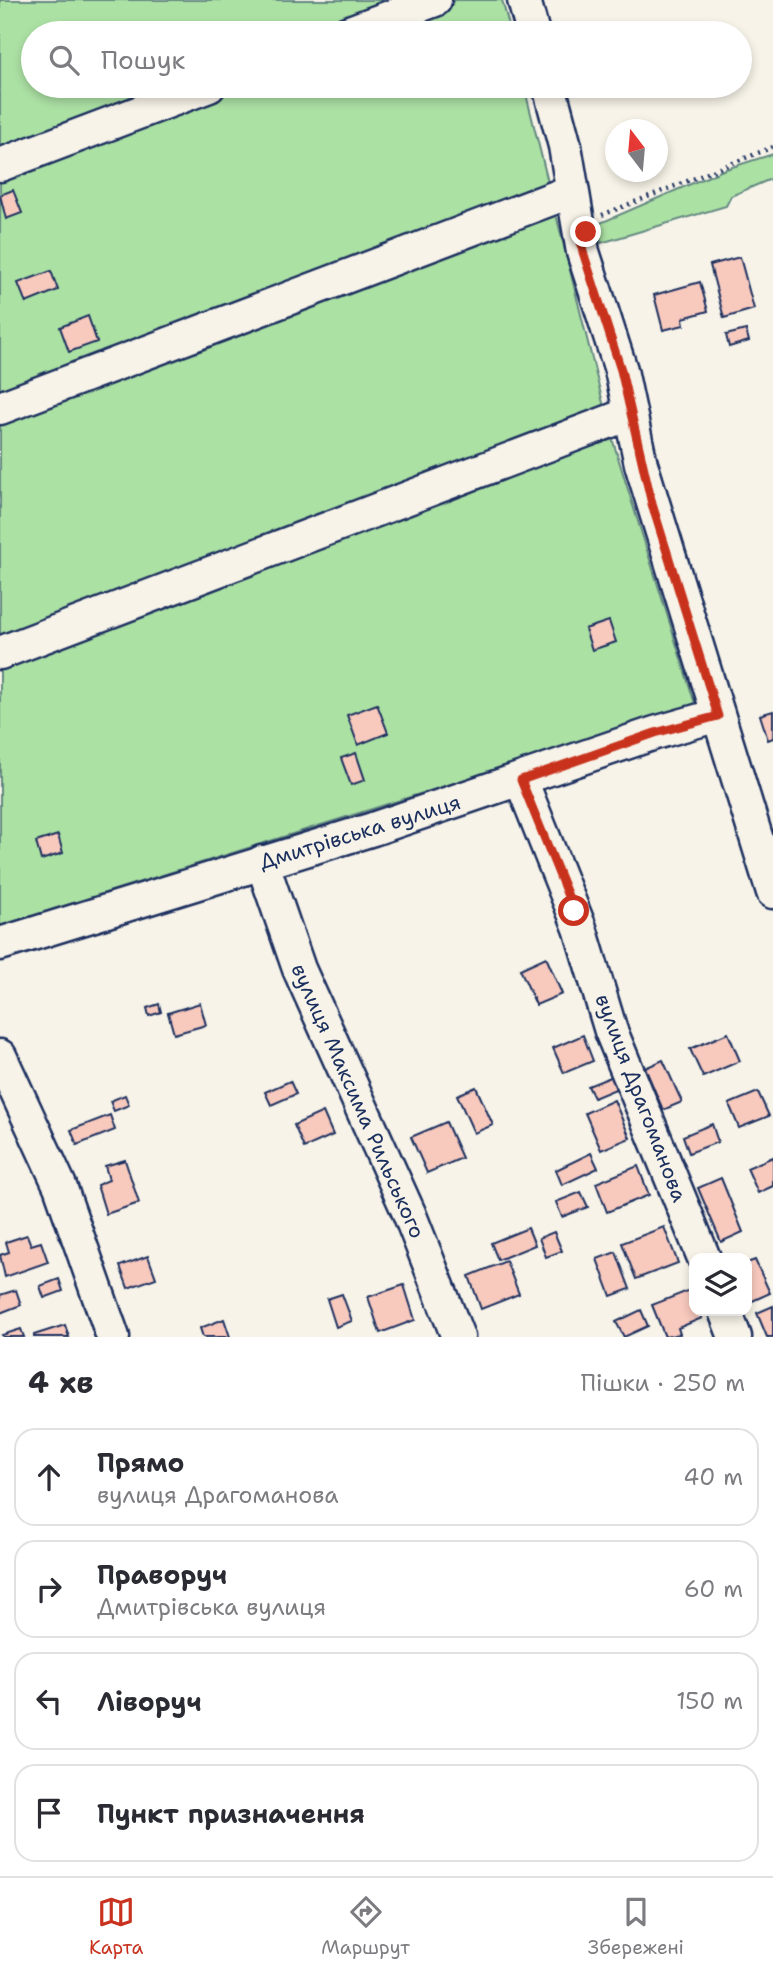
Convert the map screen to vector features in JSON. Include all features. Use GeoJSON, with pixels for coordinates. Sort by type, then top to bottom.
{"type":"FeatureCollection","features":[{"type":"Feature","properties":{"kind":"street"},"geometry":{"type":"LineString","coordinates":[[379,21],[435,0]]}},
{"type":"Feature","properties":{"kind":"street"},"geometry":{"type":"LineString","coordinates":[[524,0],[530,21]]}},
{"type":"Feature","properties":{"kind":"street"},"geometry":{"type":"LineString","coordinates":[[0,165],[177,98]]}},
{"type":"Feature","properties":{"kind":"street"},"geometry":{"type":"LineString","coordinates":[[552,98],[561,128],[580,235],[621,370],[629,414],[652,504],[773,892]]}},
{"type":"Feature","properties":{"kind":"street"},"geometry":{"type":"LineString","coordinates":[[0,408],[572,191]]}},
{"type":"Feature","properties":{"kind":"street"},"geometry":{"type":"LineString","coordinates":[[0,653],[629,414]]}},
{"type":"Feature","properties":{"kind":"street","name":"Дмитрівська вулиця"},"geometry":{"type":"LineString","coordinates":[[0,944],[521,780],[644,737],[718,716]]}},
{"type":"Feature","properties":{"kind":"street","name":"вулиця Драгоманова"},"geometry":{"type":"LineString","coordinates":[[521,780],[580,928],[611,1031],[702,1253]]}},
{"type":"Feature","properties":{"kind":"street","name":"вулиця Максима Рильського"},"geometry":{"type":"LineString","coordinates":[[262,862],[299,969],[409,1213],[458,1337]]}},
{"type":"Feature","properties":{"kind":"street"},"geometry":{"type":"LineString","coordinates":[[0,1056],[60,1186],[113,1337]]}},
{"type":"Feature","properties":{"kind":"street"},"geometry":{"type":"LineString","coordinates":[[727,1316],[735,1337]]}},
{"type":"Feature","properties":{"kind":"path"},"geometry":{"type":"LineString","coordinates":[[580,235],[608,210],[773,147]]}},
{"type":"Feature","properties":{"kind":"green space"},"geometry":{"type":"Polygon","coordinates":[[[0,0],[502,0],[508,21],[21,21],[21,98],[527,98],[611,435],[696,707],[0,926],[0,0]]]}},
{"type":"Feature","properties":{"kind":"green space"},"geometry":{"type":"Polygon","coordinates":[[[773,154],[773,178],[731,196],[726,206],[601,243],[598,224],[723,170],[773,154]]]}},
{"type":"Feature","properties":{"kind":"building"},"geometry":{"type":"Polygon","coordinates":[[[13,190],[22,213],[6,219],[0,195],[13,190]]]}},
{"type":"Feature","properties":{"kind":"building"},"geometry":{"type":"Polygon","coordinates":[[[740,257],[754,309],[724,318],[710,265],[740,257]]]}},
{"type":"Feature","properties":{"kind":"building"},"geometry":{"type":"Polygon","coordinates":[[[51,271],[58,290],[26,303],[18,283],[51,271]]]}},
{"type":"Feature","properties":{"kind":"building"},"geometry":{"type":"Polygon","coordinates":[[[700,282],[708,311],[683,318],[684,325],[663,330],[654,295],[700,282]]]}},
{"type":"Feature","properties":{"kind":"building"},"geometry":{"type":"Polygon","coordinates":[[[88,316],[97,342],[69,352],[60,327],[88,316]]]}},
{"type":"Feature","properties":{"kind":"building"},"geometry":{"type":"Polygon","coordinates":[[[746,330],[749,341],[729,347],[726,335],[746,330]]]}},
{"type":"Feature","properties":{"kind":"building"},"geometry":{"type":"Polygon","coordinates":[[[609,621],[616,642],[592,650],[585,629],[609,621]]]}},
{"type":"Feature","properties":{"kind":"building"},"geometry":{"type":"Polygon","coordinates":[[[377,704],[388,733],[358,745],[347,715],[377,704]]]}},
{"type":"Feature","properties":{"kind":"building"},"geometry":{"type":"Polygon","coordinates":[[[773,711],[773,738],[768,740],[760,715],[773,711]]]}},
{"type":"Feature","properties":{"kind":"building"},"geometry":{"type":"Polygon","coordinates":[[[356,753],[365,780],[351,785],[341,758],[356,753]]]}},
{"type":"Feature","properties":{"kind":"building"},"geometry":{"type":"Polygon","coordinates":[[[58,835],[63,853],[41,860],[36,842],[58,835]]]}},
{"type":"Feature","properties":{"kind":"building"},"geometry":{"type":"Polygon","coordinates":[[[546,957],[562,994],[536,1005],[520,969],[546,957]]]}},
{"type":"Feature","properties":{"kind":"building"},"geometry":{"type":"Polygon","coordinates":[[[200,1003],[206,1025],[174,1034],[168,1013],[200,1003]]]}},
{"type":"Feature","properties":{"kind":"building"},"geometry":{"type":"Polygon","coordinates":[[[159,1004],[161,1012],[149,1016],[147,1008],[159,1004]]]}},
{"type":"Feature","properties":{"kind":"building"},"geometry":{"type":"Polygon","coordinates":[[[728,1033],[740,1061],[703,1077],[690,1049],[728,1033]]]}},
{"type":"Feature","properties":{"kind":"building"},"geometry":{"type":"Polygon","coordinates":[[[583,1035],[593,1061],[564,1073],[553,1048],[583,1035]]]}},
{"type":"Feature","properties":{"kind":"building"},"geometry":{"type":"Polygon","coordinates":[[[663,1060],[682,1102],[663,1110],[645,1068],[663,1060]]]}},
{"type":"Feature","properties":{"kind":"building"},"geometry":{"type":"Polygon","coordinates":[[[613,1076],[618,1088],[594,1098],[588,1086],[613,1076]]]}},
{"type":"Feature","properties":{"kind":"building"},"geometry":{"type":"Polygon","coordinates":[[[290,1081],[296,1094],[271,1105],[265,1092],[290,1081]]]}},
{"type":"Feature","properties":{"kind":"building"},"geometry":{"type":"Polygon","coordinates":[[[476,1087],[493,1125],[474,1133],[457,1095],[476,1087]]]}},
{"type":"Feature","properties":{"kind":"building"},"geometry":{"type":"Polygon","coordinates":[[[758,1092],[769,1116],[739,1128],[729,1104],[758,1092]]]}},
{"type":"Feature","properties":{"kind":"building"},"geometry":{"type":"Polygon","coordinates":[[[125,1095],[129,1105],[114,1111],[110,1101],[125,1095]]]}},
{"type":"Feature","properties":{"kind":"building"},"geometry":{"type":"Polygon","coordinates":[[[614,1100],[630,1138],[601,1150],[585,1113],[614,1100]]]}},
{"type":"Feature","properties":{"kind":"building"},"geometry":{"type":"Polygon","coordinates":[[[323,1112],[333,1135],[304,1148],[294,1125],[323,1112]]]}},
{"type":"Feature","properties":{"kind":"building"},"geometry":{"type":"Polygon","coordinates":[[[110,1115],[115,1130],[77,1145],[71,1130],[110,1115]]]}},
{"type":"Feature","properties":{"kind":"building"},"geometry":{"type":"Polygon","coordinates":[[[446,1122],[462,1158],[427,1173],[411,1137],[446,1122]]]}},
{"type":"Feature","properties":{"kind":"building"},"geometry":{"type":"Polygon","coordinates":[[[712,1124],[718,1142],[689,1153],[683,1136],[712,1124]]]}},
{"type":"Feature","properties":{"kind":"building"},"geometry":{"type":"Polygon","coordinates":[[[591,1153],[598,1168],[562,1185],[556,1170],[591,1153]]]}},
{"type":"Feature","properties":{"kind":"building"},"geometry":{"type":"Polygon","coordinates":[[[773,1157],[773,1186],[758,1193],[747,1168],[773,1157]]]}},
{"type":"Feature","properties":{"kind":"building"},"geometry":{"type":"Polygon","coordinates":[[[125,1160],[139,1203],[106,1214],[97,1185],[109,1180],[105,1166],[125,1160]]]}},
{"type":"Feature","properties":{"kind":"building"},"geometry":{"type":"Polygon","coordinates":[[[638,1166],[649,1195],[607,1212],[596,1183],[638,1166]]]}},
{"type":"Feature","properties":{"kind":"building"},"geometry":{"type":"Polygon","coordinates":[[[721,1178],[743,1232],[721,1242],[698,1188],[721,1178]]]}},
{"type":"Feature","properties":{"kind":"building"},"geometry":{"type":"Polygon","coordinates":[[[581,1192],[588,1207],[562,1217],[556,1202],[581,1192]]]}},
{"type":"Feature","properties":{"kind":"building"},"geometry":{"type":"Polygon","coordinates":[[[664,1227],[678,1263],[636,1279],[622,1243],[664,1227]]]}},
{"type":"Feature","properties":{"kind":"building"},"geometry":{"type":"Polygon","coordinates":[[[528,1228],[535,1245],[498,1260],[491,1243],[528,1228]]]}},
{"type":"Feature","properties":{"kind":"building"},"geometry":{"type":"Polygon","coordinates":[[[554,1232],[562,1251],[546,1257],[539,1238],[554,1232]]]}},
{"type":"Feature","properties":{"kind":"building"},"geometry":{"type":"Polygon","coordinates":[[[27,1235],[31,1245],[41,1242],[48,1262],[5,1277],[0,1255],[9,1252],[6,1242],[27,1235]]]}},
{"type":"Feature","properties":{"kind":"building"},"geometry":{"type":"Polygon","coordinates":[[[616,1252],[630,1289],[611,1296],[597,1259],[616,1252]]]}},
{"type":"Feature","properties":{"kind":"building"},"geometry":{"type":"Polygon","coordinates":[[[148,1256],[156,1278],[128,1288],[120,1266],[148,1256]]]}},
{"type":"Feature","properties":{"kind":"building"},"geometry":{"type":"Polygon","coordinates":[[[755,1260],[770,1293],[752,1301],[752,1261],[755,1260]]]}},
{"type":"Feature","properties":{"kind":"building"},"geometry":{"type":"Polygon","coordinates":[[[506,1261],[519,1294],[481,1309],[469,1276],[506,1261]]]}},
{"type":"Feature","properties":{"kind":"building"},"geometry":{"type":"Polygon","coordinates":[[[59,1279],[63,1291],[44,1298],[40,1286],[59,1279]]]}},
{"type":"Feature","properties":{"kind":"building"},"geometry":{"type":"Polygon","coordinates":[[[404,1285],[415,1320],[380,1333],[368,1297],[404,1285]]]}},
{"type":"Feature","properties":{"kind":"building"},"geometry":{"type":"Polygon","coordinates":[[[16,1290],[21,1305],[0,1313],[0,1295],[16,1290]]]}},
{"type":"Feature","properties":{"kind":"building"},"geometry":{"type":"Polygon","coordinates":[[[689,1290],[689,1316],[702,1318],[678,1328],[680,1334],[665,1337],[652,1305],[689,1290]]]}},
{"type":"Feature","properties":{"kind":"building"},"geometry":{"type":"Polygon","coordinates":[[[342,1294],[352,1321],[336,1327],[327,1299],[342,1294]]]}},
{"type":"Feature","properties":{"kind":"building"},"geometry":{"type":"Polygon","coordinates":[[[773,1306],[773,1337],[767,1337],[757,1313],[773,1306]]]}},
{"type":"Feature","properties":{"kind":"building"},"geometry":{"type":"Polygon","coordinates":[[[641,1310],[648,1326],[624,1337],[616,1322],[641,1310]]]}},
{"type":"Feature","properties":{"kind":"building"},"geometry":{"type":"Polygon","coordinates":[[[224,1319],[230,1337],[203,1337],[200,1328],[224,1319]]]}},
{"type":"Feature","properties":{"kind":"building"},"geometry":{"type":"Polygon","coordinates":[[[65,1325],[69,1337],[34,1337],[34,1335],[65,1325]]]}},
{"type":"Feature","properties":{"kind":"building"},"geometry":{"type":"Polygon","coordinates":[[[21,1329],[24,1337],[2,1335],[21,1329]]]}},
{"type":"Feature","properties":{"kind":"route"},"geometry":{"type":"LineString","coordinates":[[574,911],[521,780],[655,733],[718,716],[652,504],[628,411],[621,370],[583,252],[580,235],[586,232]]}}]}
